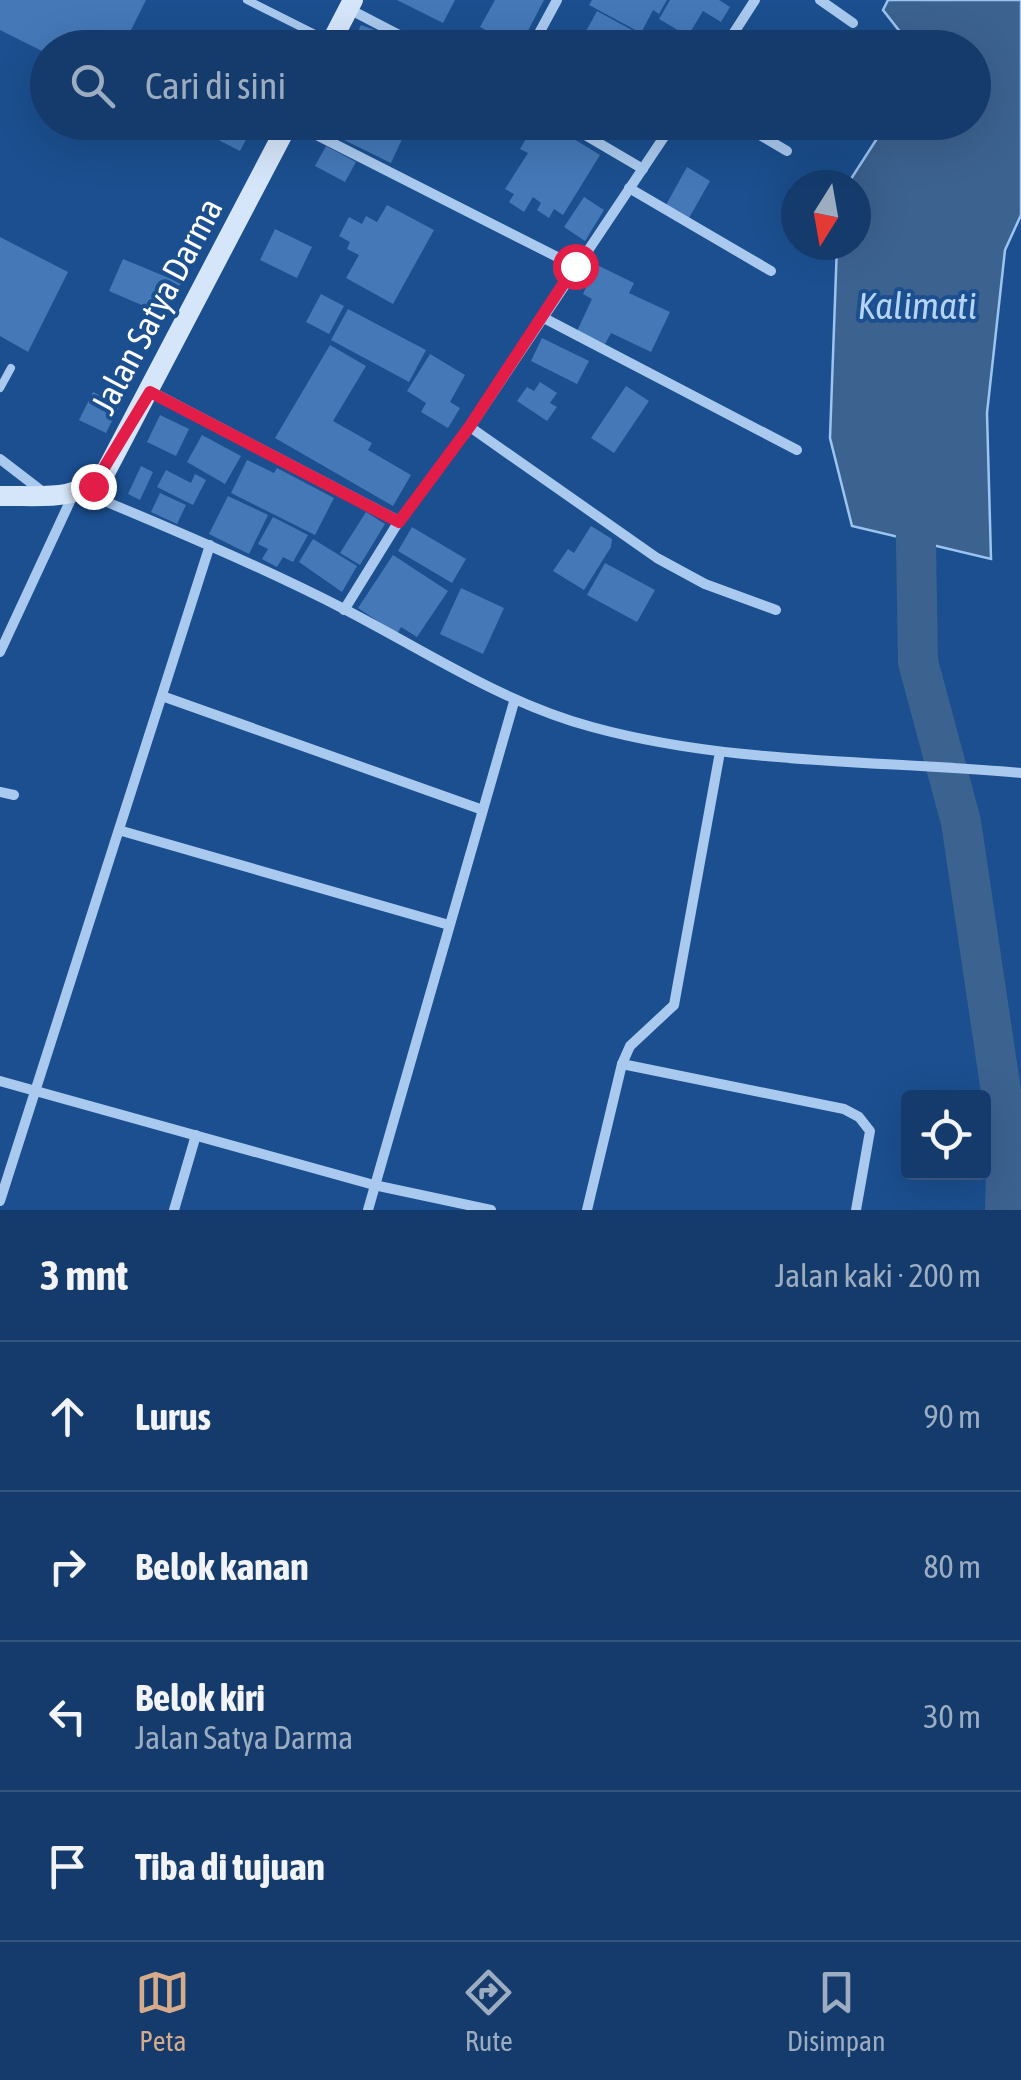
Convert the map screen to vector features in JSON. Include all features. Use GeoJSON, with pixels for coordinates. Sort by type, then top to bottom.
{"type":"FeatureCollection","features":[{"type":"Feature","properties":{"kind":"main road"},"geometry":{"type":"LineString","coordinates":[[337,30],[351,5]]}},
{"type":"Feature","properties":{"kind":"main road","name":"Jalan Satya Darma"},"geometry":{"type":"LineString","coordinates":[[78,493],[105,473],[281,140]]}},
{"type":"Feature","properties":{"kind":"main road"},"geometry":{"type":"LineString","coordinates":[[0,496],[78,493]]}},
{"type":"Feature","properties":{"kind":"street"},"geometry":{"type":"LineString","coordinates":[[541,30],[557,0]]}},
{"type":"Feature","properties":{"kind":"street"},"geometry":{"type":"LineString","coordinates":[[736,30],[755,0]]}},
{"type":"Feature","properties":{"kind":"street"},"geometry":{"type":"LineString","coordinates":[[820,0],[853,23]]}},
{"type":"Feature","properties":{"kind":"street"},"geometry":{"type":"LineString","coordinates":[[351,5],[393,30]]}},
{"type":"Feature","properties":{"kind":"street"},"geometry":{"type":"LineString","coordinates":[[326,140],[575,266]]}},
{"type":"Feature","properties":{"kind":"street"},"geometry":{"type":"LineString","coordinates":[[594,140],[643,169]]}},
{"type":"Feature","properties":{"kind":"street"},"geometry":{"type":"LineString","coordinates":[[344,610],[399,522],[470,426],[662,140]]}},
{"type":"Feature","properties":{"kind":"street"},"geometry":{"type":"LineString","coordinates":[[768,140],[787,151]]}},
{"type":"Feature","properties":{"kind":"street"},"geometry":{"type":"LineString","coordinates":[[629,188],[771,271]]}},
{"type":"Feature","properties":{"kind":"street"},"geometry":{"type":"LineString","coordinates":[[542,317],[797,450]]}},
{"type":"Feature","properties":{"kind":"street"},"geometry":{"type":"LineString","coordinates":[[150,392],[399,522]]}},
{"type":"Feature","properties":{"kind":"street"},"geometry":{"type":"LineString","coordinates":[[470,426],[657,558],[705,584],[776,610]]}},
{"type":"Feature","properties":{"kind":"street"},"geometry":{"type":"LineString","coordinates":[[0,459],[46,494]]}},
{"type":"Feature","properties":{"kind":"street"},"geometry":{"type":"LineString","coordinates":[[0,652],[5,630],[78,493],[210,544],[344,610],[514,702],[592,728],[720,752],[1021,772]]}},
{"type":"Feature","properties":{"kind":"street"},"geometry":{"type":"LineString","coordinates":[[0,1201],[122,831],[210,544]]}},
{"type":"Feature","properties":{"kind":"street"},"geometry":{"type":"LineString","coordinates":[[162,696],[480,809]]}},
{"type":"Feature","properties":{"kind":"street"},"geometry":{"type":"LineString","coordinates":[[368,1210],[480,809],[514,702]]}},
{"type":"Feature","properties":{"kind":"street"},"geometry":{"type":"LineString","coordinates":[[587,1210],[622,1064],[630,1046],[674,1006],[720,752]]}},
{"type":"Feature","properties":{"kind":"street"},"geometry":{"type":"LineString","coordinates":[[0,792],[14,795]]}},
{"type":"Feature","properties":{"kind":"street"},"geometry":{"type":"LineString","coordinates":[[122,831],[448,925]]}},
{"type":"Feature","properties":{"kind":"street"},"geometry":{"type":"LineString","coordinates":[[622,1064],[844,1109],[860,1117],[870,1131],[856,1210]]}},
{"type":"Feature","properties":{"kind":"street"},"geometry":{"type":"LineString","coordinates":[[0,1081],[374,1185],[491,1210]]}},
{"type":"Feature","properties":{"kind":"street"},"geometry":{"type":"LineString","coordinates":[[174,1210],[196,1135]]}},
{"type":"Feature","properties":{"kind":"lane"},"geometry":{"type":"LineString","coordinates":[[247,0],[302,30]]}},
{"type":"Feature","properties":{"kind":"lane"},"geometry":{"type":"LineString","coordinates":[[0,388],[11,368]]}},
{"type":"Feature","properties":{"kind":"water","name":"Kalimati"},"geometry":{"type":"Polygon","coordinates":[[[888,0],[1021,0],[1021,215],[1005,250],[987,413],[991,559],[852,526],[830,438],[836,260],[871,260],[871,170],[857,170],[876,140],[991,140],[991,30],[899,30],[883,10],[888,0]]]}},
{"type":"Feature","properties":{"kind":"building"},"geometry":{"type":"Polygon","coordinates":[[[0,0],[146,0],[131,30],[30,30],[30,45],[0,30],[0,0]]]}},
{"type":"Feature","properties":{"kind":"building"},"geometry":{"type":"Polygon","coordinates":[[[397,0],[455,0],[443,23],[397,0]]]}},
{"type":"Feature","properties":{"kind":"building"},"geometry":{"type":"Polygon","coordinates":[[[495,0],[544,0],[528,30],[480,27],[495,0]]]}},
{"type":"Feature","properties":{"kind":"building"},"geometry":{"type":"Polygon","coordinates":[[[592,0],[667,0],[659,14],[653,10],[643,30],[635,30],[589,5],[592,0]]]}},
{"type":"Feature","properties":{"kind":"building"},"geometry":{"type":"Polygon","coordinates":[[[670,0],[719,0],[730,7],[721,22],[703,11],[692,30],[678,30],[659,19],[670,0]]]}},
{"type":"Feature","properties":{"kind":"building"},"geometry":{"type":"Polygon","coordinates":[[[597,11],[632,30],[587,30],[597,11]]]}},
{"type":"Feature","properties":{"kind":"building"},"geometry":{"type":"Polygon","coordinates":[[[218,140],[246,140],[240,151],[218,140]]]}},
{"type":"Feature","properties":{"kind":"building"},"geometry":{"type":"Polygon","coordinates":[[[344,140],[402,140],[391,163],[344,140]]]}},
{"type":"Feature","properties":{"kind":"building"},"geometry":{"type":"Polygon","coordinates":[[[525,140],[575,140],[600,155],[563,215],[554,209],[549,218],[537,210],[541,203],[533,197],[524,212],[509,202],[514,194],[505,189],[528,153],[520,149],[525,140]]]}},
{"type":"Feature","properties":{"kind":"building"},"geometry":{"type":"Polygon","coordinates":[[[326,146],[356,162],[345,182],[315,166],[326,146]]]}},
{"type":"Feature","properties":{"kind":"building"},"geometry":{"type":"Polygon","coordinates":[[[687,167],[710,181],[689,218],[666,205],[687,167]]]}},
{"type":"Feature","properties":{"kind":"building"},"geometry":{"type":"Polygon","coordinates":[[[584,197],[604,210],[585,241],[564,227],[584,197]]]}},
{"type":"Feature","properties":{"kind":"building"},"geometry":{"type":"Polygon","coordinates":[[[387,205],[434,230],[393,304],[346,278],[359,255],[347,249],[350,242],[339,236],[349,217],[362,224],[366,216],[377,222],[387,205]]]}},
{"type":"Feature","properties":{"kind":"building"},"geometry":{"type":"Polygon","coordinates":[[[275,229],[312,247],[297,278],[260,260],[275,229]]]}},
{"type":"Feature","properties":{"kind":"building"},"geometry":{"type":"Polygon","coordinates":[[[0,237],[68,272],[28,352],[0,336],[0,237]]]}},
{"type":"Feature","properties":{"kind":"building"},"geometry":{"type":"Polygon","coordinates":[[[123,259],[181,283],[167,316],[109,291],[123,259]]]}},
{"type":"Feature","properties":{"kind":"building"},"geometry":{"type":"Polygon","coordinates":[[[597,265],[634,283],[629,293],[670,312],[651,352],[611,333],[605,344],[577,331],[592,299],[583,294],[597,265]]]}},
{"type":"Feature","properties":{"kind":"building"},"geometry":{"type":"Polygon","coordinates":[[[321,294],[344,306],[329,334],[306,322],[321,294]]]}},
{"type":"Feature","properties":{"kind":"building"},"geometry":{"type":"Polygon","coordinates":[[[348,309],[426,350],[409,382],[331,340],[348,309]]]}},
{"type":"Feature","properties":{"kind":"building"},"geometry":{"type":"Polygon","coordinates":[[[542,338],[589,361],[577,384],[531,361],[542,338]]]}},
{"type":"Feature","properties":{"kind":"building"},"geometry":{"type":"Polygon","coordinates":[[[330,345],[366,366],[333,421],[372,443],[368,450],[411,475],[393,506],[275,438],[330,345]]]}},
{"type":"Feature","properties":{"kind":"building"},"geometry":{"type":"Polygon","coordinates":[[[430,354],[465,375],[450,402],[460,408],[448,428],[421,412],[426,403],[407,391],[430,354]]]}},
{"type":"Feature","properties":{"kind":"building"},"geometry":{"type":"Polygon","coordinates":[[[540,382],[557,393],[550,403],[557,407],[547,421],[517,401],[527,387],[534,391],[540,382]]]}},
{"type":"Feature","properties":{"kind":"building"},"geometry":{"type":"Polygon","coordinates":[[[626,386],[649,401],[614,453],[591,438],[626,386]]]}},
{"type":"Feature","properties":{"kind":"building"},"geometry":{"type":"Polygon","coordinates":[[[93,392],[120,405],[106,433],[79,420],[93,392]]]}},
{"type":"Feature","properties":{"kind":"building"},"geometry":{"type":"Polygon","coordinates":[[[160,415],[189,429],[176,456],[147,442],[160,415]]]}},
{"type":"Feature","properties":{"kind":"building"},"geometry":{"type":"Polygon","coordinates":[[[202,435],[241,456],[225,484],[187,462],[202,435]]]}},
{"type":"Feature","properties":{"kind":"building"},"geometry":{"type":"Polygon","coordinates":[[[247,460],[274,473],[277,468],[334,498],[315,535],[231,493],[247,460]]]}},
{"type":"Feature","properties":{"kind":"building"},"geometry":{"type":"Polygon","coordinates":[[[141,466],[153,472],[140,500],[128,494],[141,466]]]}},
{"type":"Feature","properties":{"kind":"building"},"geometry":{"type":"Polygon","coordinates":[[[166,470],[191,483],[195,474],[206,480],[193,505],[157,487],[166,470]]]}},
{"type":"Feature","properties":{"kind":"building"},"geometry":{"type":"Polygon","coordinates":[[[160,493],[186,505],[177,524],[151,512],[160,493]]]}},
{"type":"Feature","properties":{"kind":"building"},"geometry":{"type":"Polygon","coordinates":[[[228,496],[268,515],[249,554],[209,534],[228,496]]]}},
{"type":"Feature","properties":{"kind":"building"},"geometry":{"type":"Polygon","coordinates":[[[366,512],[385,524],[360,565],[340,553],[366,512]]]}},
{"type":"Feature","properties":{"kind":"building"},"geometry":{"type":"Polygon","coordinates":[[[273,517],[308,535],[293,562],[283,557],[277,567],[262,559],[268,549],[258,544],[273,517]]]}},
{"type":"Feature","properties":{"kind":"building"},"geometry":{"type":"Polygon","coordinates":[[[591,526],[612,539],[584,590],[553,571],[568,549],[574,553],[591,526]]]}},
{"type":"Feature","properties":{"kind":"building"},"geometry":{"type":"Polygon","coordinates":[[[412,527],[466,559],[452,583],[398,551],[412,527]]]}},
{"type":"Feature","properties":{"kind":"building"},"geometry":{"type":"Polygon","coordinates":[[[313,539],[357,566],[342,592],[299,562],[313,539]]]}},
{"type":"Feature","properties":{"kind":"building"},"geometry":{"type":"Polygon","coordinates":[[[393,555],[448,591],[417,637],[401,627],[397,634],[358,608],[393,555]]]}},
{"type":"Feature","properties":{"kind":"building"},"geometry":{"type":"Polygon","coordinates":[[[605,563],[655,590],[637,622],[587,595],[605,563]]]}},
{"type":"Feature","properties":{"kind":"building"},"geometry":{"type":"Polygon","coordinates":[[[461,588],[504,608],[483,654],[440,634],[461,588]]]}},
{"type":"Feature","properties":{"kind":"waterway"},"geometry":{"type":"LineString","coordinates":[[915,486],[918,662],[961,822],[1007,1132],[1005,1210]]}},
{"type":"Feature","properties":{"kind":"route"},"geometry":{"type":"LineString","coordinates":[[93,486],[105,473],[150,392],[399,522],[470,426],[575,266]]}}]}
